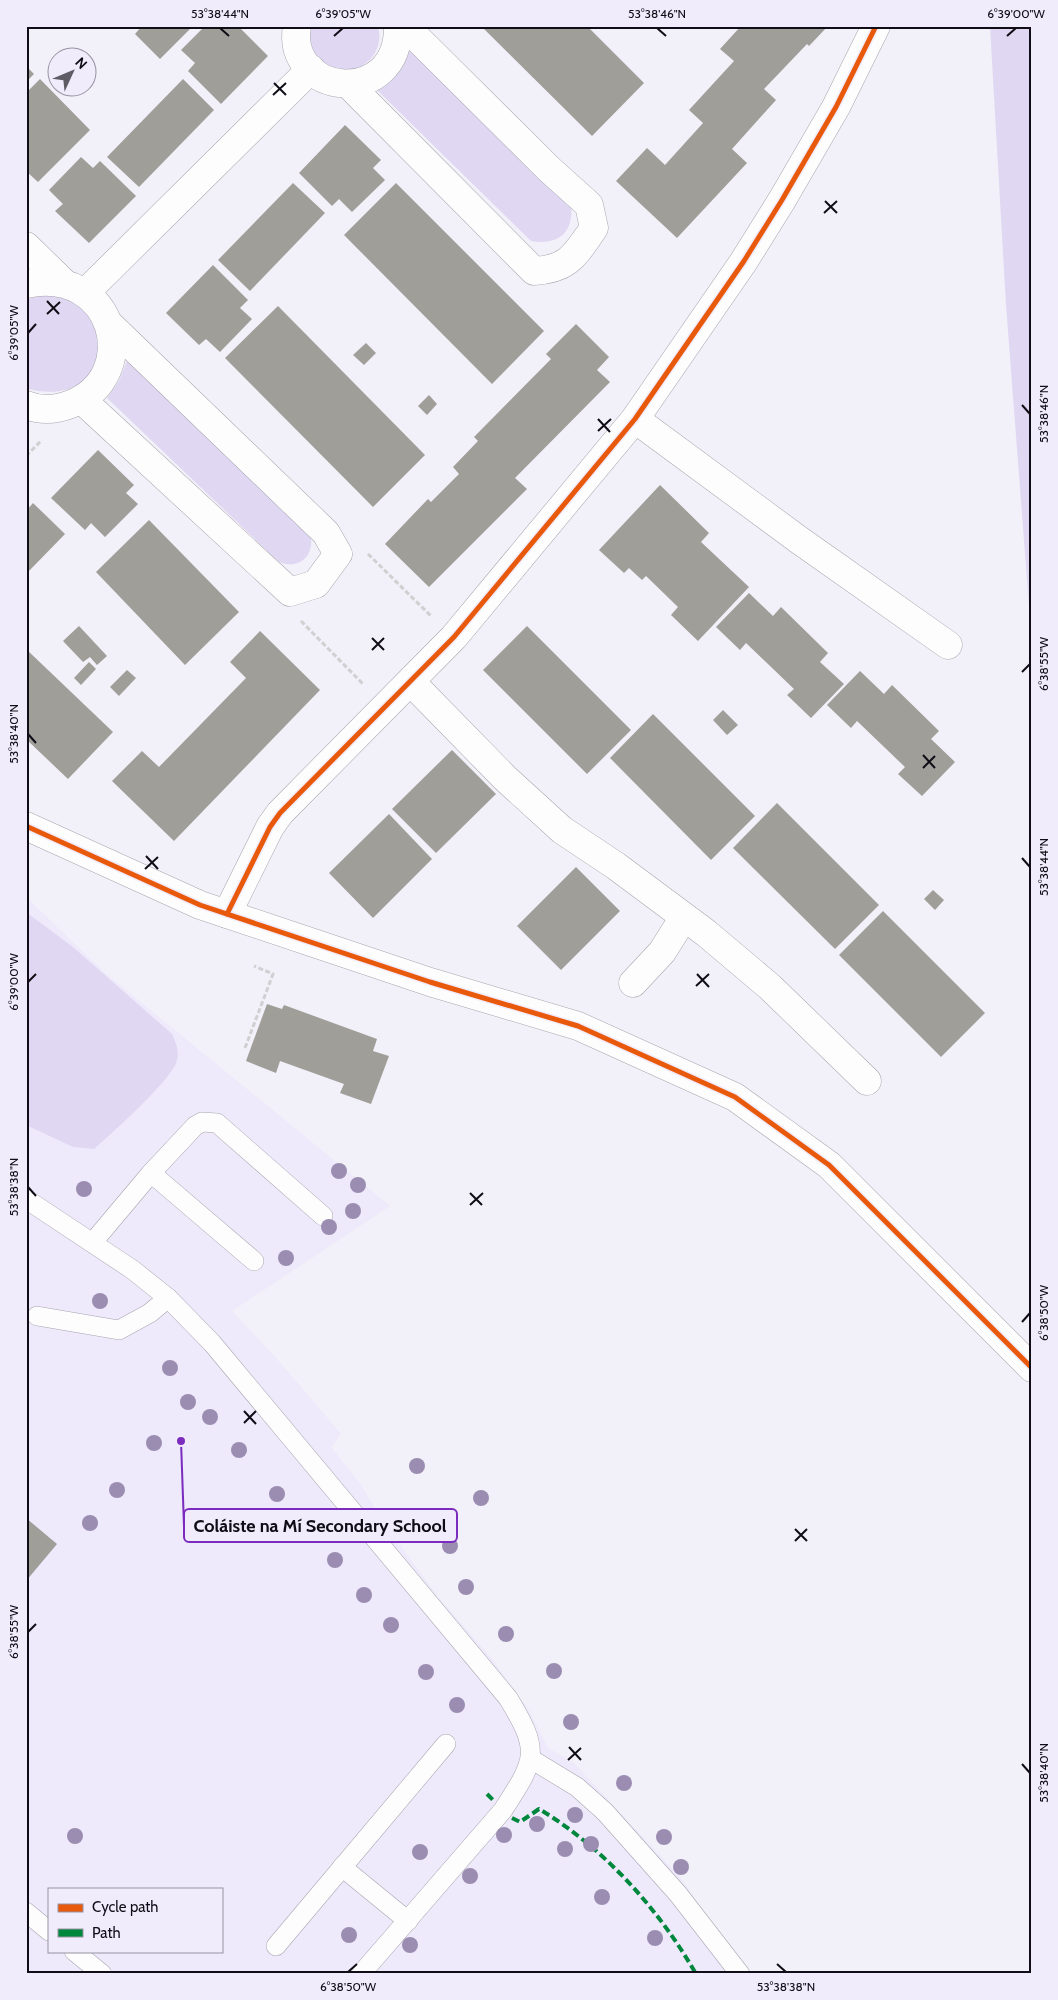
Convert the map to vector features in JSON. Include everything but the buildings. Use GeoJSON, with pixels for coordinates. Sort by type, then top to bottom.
{"type":"FeatureCollection","features":[{"type":"Feature","properties":{"kind":"street"},"geometry":{"type":"LineString","coordinates":[[294,28],[298,49],[311,69],[317,75],[332,82],[349,85],[366,81],[381,72],[392,59],[398,42],[398,26]]}},
{"type":"Feature","properties":{"kind":"street"},"geometry":{"type":"LineString","coordinates":[[349,85],[534,271],[553,270],[575,256],[594,228],[589,205],[549,169],[405,26]]}},
{"type":"Feature","properties":{"kind":"street"},"geometry":{"type":"LineString","coordinates":[[227,914],[270,827],[280,813],[338,752],[387,707],[454,637],[635,419],[744,261],[787,192],[836,108],[876,26]]}},
{"type":"Feature","properties":{"kind":"street"},"geometry":{"type":"LineString","coordinates":[[75,288],[311,69]]}},
{"type":"Feature","properties":{"kind":"street"},"geometry":{"type":"LineString","coordinates":[[26,246],[99,307],[109,324],[326,533],[338,554],[316,584],[290,592],[82,400]]}},
{"type":"Feature","properties":{"kind":"street"},"geometry":{"type":"LineString","coordinates":[[26,284],[44,281],[75,288]]}},
{"type":"Feature","properties":{"kind":"street"},"geometry":{"type":"LineString","coordinates":[[27,407],[36,409],[60,408],[82,400],[98,386],[108,367],[112,346],[109,324]]}},
{"type":"Feature","properties":{"kind":"street"},"geometry":{"type":"LineString","coordinates":[[635,419],[799,540],[948,645]]}},
{"type":"Feature","properties":{"kind":"street"},"geometry":{"type":"LineString","coordinates":[[411,682],[505,778],[562,830],[616,866],[684,917],[770,987],[867,1081]]}},
{"type":"Feature","properties":{"kind":"street"},"geometry":{"type":"LineString","coordinates":[[26,826],[168,892],[227,914],[430,982],[578,1026],[736,1097],[828,1165],[1032,1368]]}},
{"type":"Feature","properties":{"kind":"street"},"geometry":{"type":"LineString","coordinates":[[633,983],[662,952],[684,917]]}},
{"type":"Feature","properties":{"kind":"lane"},"geometry":{"type":"LineString","coordinates":[[93,1242],[151,1172],[195,1126],[202,1122],[217,1123],[323,1216]]}},
{"type":"Feature","properties":{"kind":"lane"},"geometry":{"type":"LineString","coordinates":[[151,1172],[254,1261]]}},
{"type":"Feature","properties":{"kind":"lane"},"geometry":{"type":"LineString","coordinates":[[26,1200],[93,1242],[168,1298],[212,1344],[508,1698],[529,1738],[532,1758],[519,1785],[503,1810],[361,1974]]}},
{"type":"Feature","properties":{"kind":"lane"},"geometry":{"type":"LineString","coordinates":[[37,1316],[119,1330],[150,1313],[168,1298]]}},
{"type":"Feature","properties":{"kind":"lane"},"geometry":{"type":"LineString","coordinates":[[276,1946],[446,1744]]}},
{"type":"Feature","properties":{"kind":"lane"},"geometry":{"type":"LineString","coordinates":[[532,1758],[578,1787],[606,1812],[678,1894],[740,1974]]}},
{"type":"Feature","properties":{"kind":"lane"},"geometry":{"type":"LineString","coordinates":[[342,1868],[408,1921]]}},
{"type":"Feature","properties":{"kind":"lane"},"geometry":{"type":"LineString","coordinates":[[26,1912],[48,1929]]}},
{"type":"Feature","properties":{"kind":"lane"},"geometry":{"type":"LineString","coordinates":[[75,1952],[102,1974]]}},
{"type":"Feature","properties":{"kind":"path"},"geometry":{"type":"LineString","coordinates":[[338,554],[358,545],[454,637]]}},
{"type":"Feature","properties":{"kind":"path"},"geometry":{"type":"LineString","coordinates":[[290,592],[292,612],[387,707]]}},
{"type":"Feature","properties":{"kind":"path"},"geometry":{"type":"LineString","coordinates":[[245,1048],[273,974],[254,966]]}},
{"type":"Feature","properties":{"kind":"shaded area"},"geometry":{"type":"Polygon","coordinates":[[[310,26],[378,26],[379,43],[372,57],[361,66],[347,71],[333,70],[321,62],[312,48],[310,26]]]}},
{"type":"Feature","properties":{"kind":"shaded area"},"geometry":{"type":"Polygon","coordinates":[[[990,26],[1032,26],[1032,645],[1006,305],[990,26]]]}},
{"type":"Feature","properties":{"kind":"shaded area"},"geometry":{"type":"Polygon","coordinates":[[[410,44],[570,201],[571,220],[564,234],[550,241],[531,241],[376,89],[406,57],[410,44]]]}},
{"type":"Feature","properties":{"kind":"shaded area"},"geometry":{"type":"Polygon","coordinates":[[[43,293],[73,299],[90,318],[95,327],[97,356],[94,368],[87,378],[66,390],[53,392],[26,388],[26,298],[43,293]]]}},
{"type":"Feature","properties":{"kind":"shaded area"},"geometry":{"type":"Polygon","coordinates":[[[128,358],[309,531],[311,546],[306,558],[295,564],[279,562],[107,398],[119,381],[128,358]]]}},
{"type":"Feature","properties":{"kind":"shaded area"},"geometry":{"type":"Polygon","coordinates":[[[26,897],[105,973],[390,1206],[232,1311],[277,1359],[341,1434],[331,1447],[359,1482],[382,1520],[438,1597],[489,1655],[528,1709],[548,1748],[574,1763],[679,1876],[749,1974],[26,1974],[26,897]]]}},
{"type":"Feature","properties":{"kind":"shaded area"},"geometry":{"type":"Polygon","coordinates":[[[26,912],[73,947],[172,1034],[176,1044],[178,1051],[177,1059],[171,1072],[139,1108],[94,1149],[73,1147],[26,1125],[26,912]]]}},
{"type":"Feature","properties":{"kind":"marked path"},"geometry":{"type":"LineString","coordinates":[[487,1794],[494,1801]]}},
{"type":"Feature","properties":{"kind":"marked path"},"geometry":{"type":"LineString","coordinates":[[512,1818],[520,1822],[539,1809],[563,1824],[585,1842],[628,1881],[647,1903],[665,1926],[696,1974]]}},
{"type":"Feature","properties":{"kind":"cycle path"},"geometry":{"type":"LineString","coordinates":[[227,914],[270,827],[280,813],[454,637],[635,419],[744,261],[782,200],[836,107],[876,26]]}},
{"type":"Feature","properties":{"kind":"cycle path"},"geometry":{"type":"LineString","coordinates":[[26,826],[200,905],[430,982],[578,1026],[735,1097],[829,1165],[1032,1368]]}},
{"type":"Feature","properties":{"kind":"place","name":"Coláiste na Mí Secondary School"},"geometry":{"type":"Point","coordinates":[181,1441]}}]}
